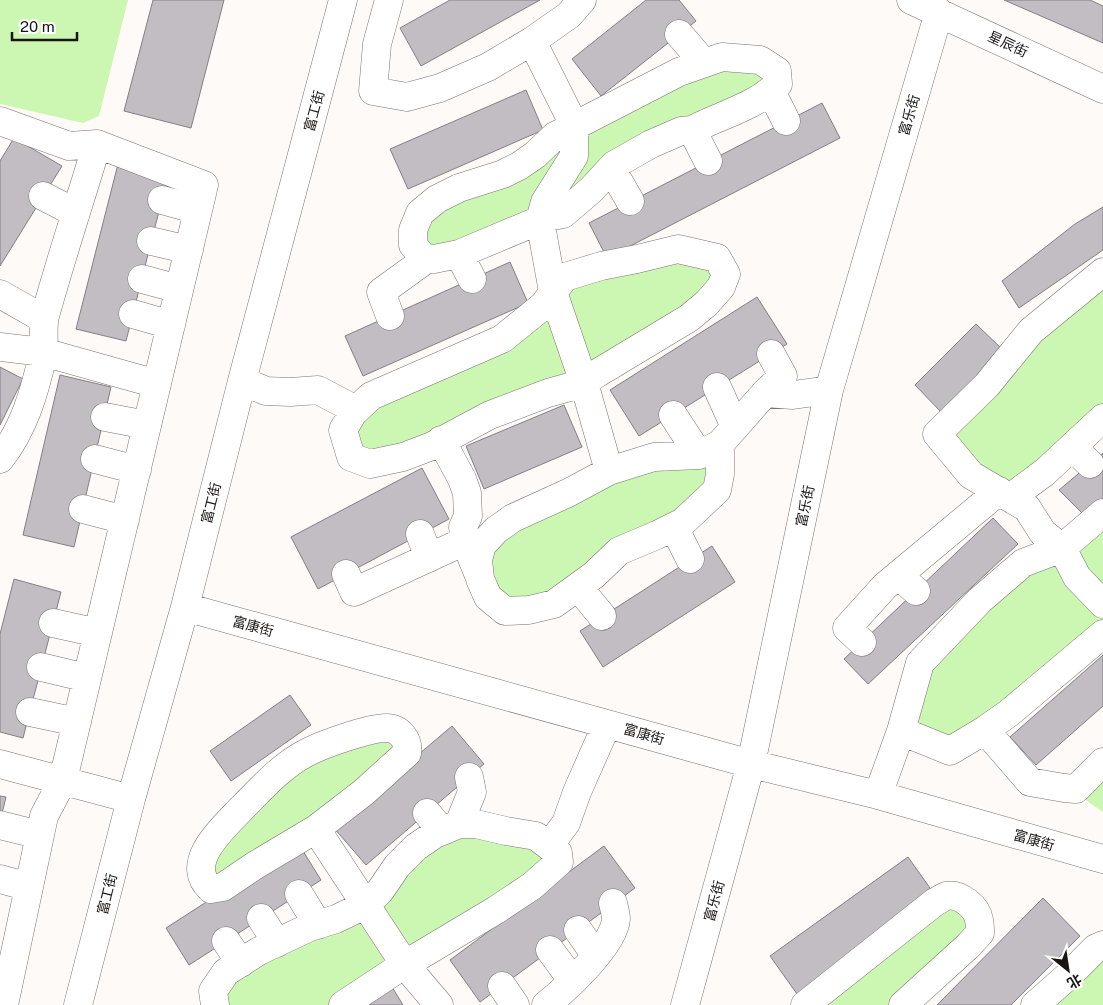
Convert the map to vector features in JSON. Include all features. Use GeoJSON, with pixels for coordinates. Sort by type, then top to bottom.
{"type":"FeatureCollection","features":[{"type":"Feature","properties":{"kind":"street","name":"富工街"},"geometry":{"type":"LineString","coordinates":[[78,1005],[131,799],[185,607],[242,381],[343,0]]}},
{"type":"Feature","properties":{"kind":"street"},"geometry":{"type":"LineString","coordinates":[[389,0],[377,44],[374,91],[407,96],[440,88],[488,67],[532,41],[569,15],[582,0]]}},
{"type":"Feature","properties":{"kind":"street","name":"星辰街"},"geometry":{"type":"LineString","coordinates":[[911,0],[1103,88]]}},
{"type":"Feature","properties":{"kind":"street","name":"富乐街"},"geometry":{"type":"LineString","coordinates":[[686,1005],[751,764],[829,390],[940,12]]}},
{"type":"Feature","properties":{"kind":"street"},"geometry":{"type":"LineString","coordinates":[[679,34],[704,63]]}},
{"type":"Feature","properties":{"kind":"street"},"geometry":{"type":"LineString","coordinates":[[532,41],[574,125],[574,156],[545,202],[540,220],[553,292],[584,383],[609,471]]}},
{"type":"Feature","properties":{"kind":"street"},"geometry":{"type":"LineString","coordinates":[[722,57],[760,60],[777,71],[778,84],[771,91],[753,102],[692,130],[681,131],[652,144],[611,168],[591,190],[563,214],[546,217],[459,254],[434,259],[424,258],[413,245],[413,230],[420,213],[456,179],[503,174],[519,153],[535,155],[555,136],[630,86],[704,63],[722,57]]}},
{"type":"Feature","properties":{"kind":"street"},"geometry":{"type":"LineString","coordinates":[[771,91],[786,121]]}},
{"type":"Feature","properties":{"kind":"street"},"geometry":{"type":"LineString","coordinates":[[0,121],[68,146],[97,144],[204,185],[63,780],[44,816],[29,886],[9,933],[4,1005]]}},
{"type":"Feature","properties":{"kind":"street"},"geometry":{"type":"LineString","coordinates":[[692,130],[708,161]]}},
{"type":"Feature","properties":{"kind":"street"},"geometry":{"type":"LineString","coordinates":[[0,458],[10,446],[21,427],[18,408],[43,352],[44,319],[97,144]]}},
{"type":"Feature","properties":{"kind":"street"},"geometry":{"type":"LineString","coordinates":[[611,168],[630,201]]}},
{"type":"Feature","properties":{"kind":"street"},"geometry":{"type":"LineString","coordinates":[[43,196],[76,213]]}},
{"type":"Feature","properties":{"kind":"street"},"geometry":{"type":"LineString","coordinates":[[162,200],[198,210]]}},
{"type":"Feature","properties":{"kind":"street"},"geometry":{"type":"LineString","coordinates":[[152,241],[189,250]]}},
{"type":"Feature","properties":{"kind":"street"},"geometry":{"type":"LineString","coordinates":[[678,249],[717,258],[726,274],[721,287],[707,303],[689,318],[584,383],[548,393],[490,415],[403,457],[370,464],[351,457],[343,430],[356,410],[371,396],[502,339],[544,306],[553,292],[565,277],[601,266],[678,249]]}},
{"type":"Feature","properties":{"kind":"street"},"geometry":{"type":"LineString","coordinates":[[459,254],[472,280]]}},
{"type":"Feature","properties":{"kind":"street"},"geometry":{"type":"LineString","coordinates":[[390,316],[381,292],[428,258]]}},
{"type":"Feature","properties":{"kind":"street"},"geometry":{"type":"LineString","coordinates":[[1101,263],[1057,295],[1031,330],[974,389],[937,434],[971,475],[1026,508],[1043,533],[1062,548],[1077,577],[1103,604]]}},
{"type":"Feature","properties":{"kind":"street"},"geometry":{"type":"LineString","coordinates":[[142,280],[179,289]]}},
{"type":"Feature","properties":{"kind":"street"},"geometry":{"type":"LineString","coordinates":[[0,294],[44,319]]}},
{"type":"Feature","properties":{"kind":"street"},"geometry":{"type":"LineString","coordinates":[[133,314],[171,325]]}},
{"type":"Feature","properties":{"kind":"street"},"geometry":{"type":"LineString","coordinates":[[0,347],[43,352],[157,384]]}},
{"type":"Feature","properties":{"kind":"street"},"geometry":{"type":"LineString","coordinates":[[480,579],[478,560],[482,545],[496,530],[514,518],[568,493],[609,471],[654,457],[718,442],[764,393],[783,376],[771,354]]}},
{"type":"Feature","properties":{"kind":"street"},"geometry":{"type":"LineString","coordinates":[[242,381],[266,391],[318,390],[356,410]]}},
{"type":"Feature","properties":{"kind":"street"},"geometry":{"type":"LineString","coordinates":[[441,440],[462,479],[466,493],[468,516],[463,527],[465,541],[488,598],[505,612],[529,610],[554,604],[594,576],[619,551],[683,522],[717,490],[720,474],[717,387]]}},
{"type":"Feature","properties":{"kind":"street"},"geometry":{"type":"LineString","coordinates":[[764,393],[793,395],[829,390]]}},
{"type":"Feature","properties":{"kind":"street"},"geometry":{"type":"LineString","coordinates":[[673,415],[718,442]]}},
{"type":"Feature","properties":{"kind":"street"},"geometry":{"type":"LineString","coordinates":[[104,416],[147,425]]}},
{"type":"Feature","properties":{"kind":"street"},"geometry":{"type":"LineString","coordinates":[[862,642],[847,628],[885,586],[907,583],[1004,494],[1045,472],[1081,456],[1103,418]]}},
{"type":"Feature","properties":{"kind":"street"},"geometry":{"type":"LineString","coordinates":[[95,459],[137,470]]}},
{"type":"Feature","properties":{"kind":"street"},"geometry":{"type":"LineString","coordinates":[[83,510],[125,520]]}},
{"type":"Feature","properties":{"kind":"street"},"geometry":{"type":"LineString","coordinates":[[878,795],[901,731],[920,663],[980,600],[1023,563],[1062,548],[1103,513]]}},
{"type":"Feature","properties":{"kind":"street"},"geometry":{"type":"LineString","coordinates":[[674,527],[690,559]]}},
{"type":"Feature","properties":{"kind":"street"},"geometry":{"type":"LineString","coordinates":[[346,574],[354,592],[425,546],[465,541]]}},
{"type":"Feature","properties":{"kind":"street"},"geometry":{"type":"LineString","coordinates":[[578,587],[602,616]]}},
{"type":"Feature","properties":{"kind":"street","name":"富康街"},"geometry":{"type":"LineString","coordinates":[[185,607],[751,764],[878,795],[1103,859]]}},
{"type":"Feature","properties":{"kind":"street"},"geometry":{"type":"LineString","coordinates":[[53,623],[98,633]]}},
{"type":"Feature","properties":{"kind":"street"},"geometry":{"type":"LineString","coordinates":[[901,731],[950,751],[1009,713],[1035,702],[1085,660],[1103,634]]}},
{"type":"Feature","properties":{"kind":"street"},"geometry":{"type":"LineString","coordinates":[[42,667],[87,678]]}},
{"type":"Feature","properties":{"kind":"street"},"geometry":{"type":"LineString","coordinates":[[30,712],[77,722]]}},
{"type":"Feature","properties":{"kind":"street"},"geometry":{"type":"LineString","coordinates":[[549,846],[566,823],[577,792],[607,724]]}},
{"type":"Feature","properties":{"kind":"street"},"geometry":{"type":"LineString","coordinates":[[386,728],[398,731],[406,740],[408,746],[407,753],[316,829],[223,887],[211,889],[204,883],[200,871],[203,858],[214,837],[269,780],[284,756],[306,753],[325,744],[366,732],[386,728]]}},
{"type":"Feature","properties":{"kind":"street"},"geometry":{"type":"LineString","coordinates":[[985,730],[1030,782],[1076,789],[1103,762]]}},
{"type":"Feature","properties":{"kind":"street"},"geometry":{"type":"LineString","coordinates":[[0,764],[131,799]]}},
{"type":"Feature","properties":{"kind":"street"},"geometry":{"type":"LineString","coordinates":[[215,1005],[213,991],[226,972],[234,952],[260,951],[365,905],[380,891],[396,853],[416,847],[443,823],[472,792],[470,777]]}},
{"type":"Feature","properties":{"kind":"street"},"geometry":{"type":"LineString","coordinates":[[343,1005],[496,910],[554,868],[559,862],[558,853],[536,836],[476,824],[443,823]]}},
{"type":"Feature","properties":{"kind":"street"},"geometry":{"type":"LineString","coordinates":[[0,826],[40,835]]}},
{"type":"Feature","properties":{"kind":"street"},"geometry":{"type":"LineString","coordinates":[[316,829],[405,965],[439,1005]]}},
{"type":"Feature","properties":{"kind":"street"},"geometry":{"type":"LineString","coordinates":[[0,879],[29,886]]}},
{"type":"Feature","properties":{"kind":"street"},"geometry":{"type":"LineString","coordinates":[[299,894],[318,925]]}},
{"type":"Feature","properties":{"kind":"street"},"geometry":{"type":"LineString","coordinates":[[805,1005],[843,968],[905,921],[945,896],[954,896],[966,901],[980,919],[980,933],[903,1005]]}},
{"type":"Feature","properties":{"kind":"street"},"geometry":{"type":"LineString","coordinates":[[546,1005],[596,956],[608,940],[616,920],[613,903]]}},
{"type":"Feature","properties":{"kind":"street"},"geometry":{"type":"LineString","coordinates":[[261,918],[277,943]]}},
{"type":"Feature","properties":{"kind":"street"},"geometry":{"type":"LineString","coordinates":[[578,930],[596,956]]}},
{"type":"Feature","properties":{"kind":"street"},"geometry":{"type":"LineString","coordinates":[[1035,1005],[1056,973],[1103,945]]}},
{"type":"Feature","properties":{"kind":"street"},"geometry":{"type":"LineString","coordinates":[[550,950],[572,980]]}},
{"type":"Feature","properties":{"kind":"green space"},"geometry":{"type":"Polygon","coordinates":[[[0,0],[128,0],[99,116],[83,123],[0,104],[0,0]]]}},
{"type":"Feature","properties":{"kind":"green space"},"geometry":{"type":"Polygon","coordinates":[[[723,59],[776,72],[589,189],[547,201],[577,125],[723,59]]]}},
{"type":"Feature","properties":{"kind":"green space"},"geometry":{"type":"Polygon","coordinates":[[[572,128],[538,219],[426,255],[423,215],[572,128]]]}},
{"type":"Feature","properties":{"kind":"green space"},"geometry":{"type":"Polygon","coordinates":[[[714,260],[718,285],[585,377],[555,292],[602,268],[714,260]]]}},
{"type":"Feature","properties":{"kind":"green space"},"geometry":{"type":"Polygon","coordinates":[[[1103,278],[1103,415],[1011,493],[943,434],[1103,278]]]}},
{"type":"Feature","properties":{"kind":"green space"},"geometry":{"type":"Polygon","coordinates":[[[545,309],[582,382],[440,439],[352,456],[354,414],[545,309]]]}},
{"type":"Feature","properties":{"kind":"green space"},"geometry":{"type":"Polygon","coordinates":[[[715,454],[712,487],[600,562],[520,607],[490,594],[486,547],[588,486],[715,454]]]}},
{"type":"Feature","properties":{"kind":"green space"},"geometry":{"type":"Polygon","coordinates":[[[1103,521],[1103,600],[1066,549],[1103,521]]]}},
{"type":"Feature","properties":{"kind":"green space"},"geometry":{"type":"Polygon","coordinates":[[[1060,553],[1103,610],[1103,631],[950,746],[908,728],[923,668],[982,604],[1060,553]]]}},
{"type":"Feature","properties":{"kind":"green space"},"geometry":{"type":"Polygon","coordinates":[[[385,731],[402,753],[223,885],[206,863],[281,773],[385,731]]]}},
{"type":"Feature","properties":{"kind":"green space"},"geometry":{"type":"Polygon","coordinates":[[[1103,770],[1103,812],[1087,801],[1083,795],[1103,770]]]}},
{"type":"Feature","properties":{"kind":"green space"},"geometry":{"type":"Polygon","coordinates":[[[459,828],[556,854],[406,960],[369,905],[392,882],[459,828]]]}},
{"type":"Feature","properties":{"kind":"green space"},"geometry":{"type":"Polygon","coordinates":[[[946,899],[976,920],[900,1005],[808,1005],[946,899]]]}},
{"type":"Feature","properties":{"kind":"green space"},"geometry":{"type":"Polygon","coordinates":[[[364,910],[401,965],[339,1005],[217,1005],[228,975],[364,910]]]}},
{"type":"Feature","properties":{"kind":"green space"},"geometry":{"type":"Polygon","coordinates":[[[1103,948],[1103,1005],[1041,1005],[1103,948]]]}},
{"type":"Feature","properties":{"kind":"building"},"geometry":{"type":"Polygon","coordinates":[[[153,0],[224,0],[191,128],[124,111],[153,0]]]}},
{"type":"Feature","properties":{"kind":"building"},"geometry":{"type":"Polygon","coordinates":[[[450,0],[540,0],[421,66],[400,28],[450,0]]]}},
{"type":"Feature","properties":{"kind":"building"},"geometry":{"type":"Polygon","coordinates":[[[646,0],[679,0],[696,21],[601,96],[572,59],[646,0]]]}},
{"type":"Feature","properties":{"kind":"building"},"geometry":{"type":"Polygon","coordinates":[[[1004,0],[1090,0],[1103,6],[1103,43],[1004,0]]]}},
{"type":"Feature","properties":{"kind":"building"},"geometry":{"type":"Polygon","coordinates":[[[526,90],[543,130],[408,189],[390,149],[526,90]]]}},
{"type":"Feature","properties":{"kind":"building"},"geometry":{"type":"Polygon","coordinates":[[[822,103],[840,138],[607,258],[589,223],[822,103]]]}},
{"type":"Feature","properties":{"kind":"building"},"geometry":{"type":"Polygon","coordinates":[[[14,138],[62,166],[0,266],[0,161],[14,138]]]}},
{"type":"Feature","properties":{"kind":"building"},"geometry":{"type":"Polygon","coordinates":[[[118,164],[168,176],[126,341],[76,329],[118,164]]]}},
{"type":"Feature","properties":{"kind":"building"},"geometry":{"type":"Polygon","coordinates":[[[1103,207],[1103,250],[1019,308],[1002,281],[1075,224],[1103,207]]]}},
{"type":"Feature","properties":{"kind":"building"},"geometry":{"type":"Polygon","coordinates":[[[510,262],[528,303],[363,376],[345,336],[510,262]]]}},
{"type":"Feature","properties":{"kind":"building"},"geometry":{"type":"Polygon","coordinates":[[[757,297],[787,344],[639,436],[610,390],[757,297]]]}},
{"type":"Feature","properties":{"kind":"building"},"geometry":{"type":"Polygon","coordinates":[[[976,324],[1003,350],[941,412],[915,385],[976,324]]]}},
{"type":"Feature","properties":{"kind":"building"},"geometry":{"type":"Polygon","coordinates":[[[0,367],[23,379],[0,425],[0,367]]]}},
{"type":"Feature","properties":{"kind":"building"},"geometry":{"type":"Polygon","coordinates":[[[60,375],[111,387],[74,547],[23,535],[60,375]]]}},
{"type":"Feature","properties":{"kind":"building"},"geometry":{"type":"Polygon","coordinates":[[[564,405],[582,447],[484,489],[466,446],[564,405]]]}},
{"type":"Feature","properties":{"kind":"building"},"geometry":{"type":"Polygon","coordinates":[[[1103,453],[1103,502],[1086,517],[1059,490],[1103,453]]]}},
{"type":"Feature","properties":{"kind":"building"},"geometry":{"type":"Polygon","coordinates":[[[422,468],[449,519],[318,589],[291,537],[422,468]]]}},
{"type":"Feature","properties":{"kind":"building"},"geometry":{"type":"Polygon","coordinates":[[[993,518],[1018,544],[868,684],[844,659],[993,518]]]}},
{"type":"Feature","properties":{"kind":"building"},"geometry":{"type":"Polygon","coordinates":[[[712,546],[735,582],[603,667],[580,631],[712,546]]]}},
{"type":"Feature","properties":{"kind":"building"},"geometry":{"type":"Polygon","coordinates":[[[14,579],[61,592],[23,738],[0,732],[0,634],[14,579]]]}},
{"type":"Feature","properties":{"kind":"building"},"geometry":{"type":"Polygon","coordinates":[[[1103,655],[1103,706],[1036,765],[1010,737],[1103,655]]]}},
{"type":"Feature","properties":{"kind":"building"},"geometry":{"type":"Polygon","coordinates":[[[290,695],[311,725],[231,781],[210,751],[290,695]]]}},
{"type":"Feature","properties":{"kind":"building"},"geometry":{"type":"Polygon","coordinates":[[[452,726],[484,764],[366,865],[333,827],[452,726]]]}},
{"type":"Feature","properties":{"kind":"building"},"geometry":{"type":"Polygon","coordinates":[[[0,796],[6,797],[0,822],[0,796]]]}},
{"type":"Feature","properties":{"kind":"building"},"geometry":{"type":"Polygon","coordinates":[[[298,843],[321,880],[189,965],[166,928],[298,843]]]}},
{"type":"Feature","properties":{"kind":"building"},"geometry":{"type":"Polygon","coordinates":[[[604,846],[635,888],[480,1002],[450,960],[604,846]]]}},
{"type":"Feature","properties":{"kind":"building"},"geometry":{"type":"Polygon","coordinates":[[[908,857],[935,895],[797,994],[770,956],[908,857]]]}},
{"type":"Feature","properties":{"kind":"building"},"geometry":{"type":"Polygon","coordinates":[[[1043,898],[1080,936],[1011,1005],[937,1005],[1043,898]]]}},
{"type":"Feature","properties":{"kind":"building"},"geometry":{"type":"Polygon","coordinates":[[[389,982],[403,1005],[353,1005],[389,982]]]}}]}
